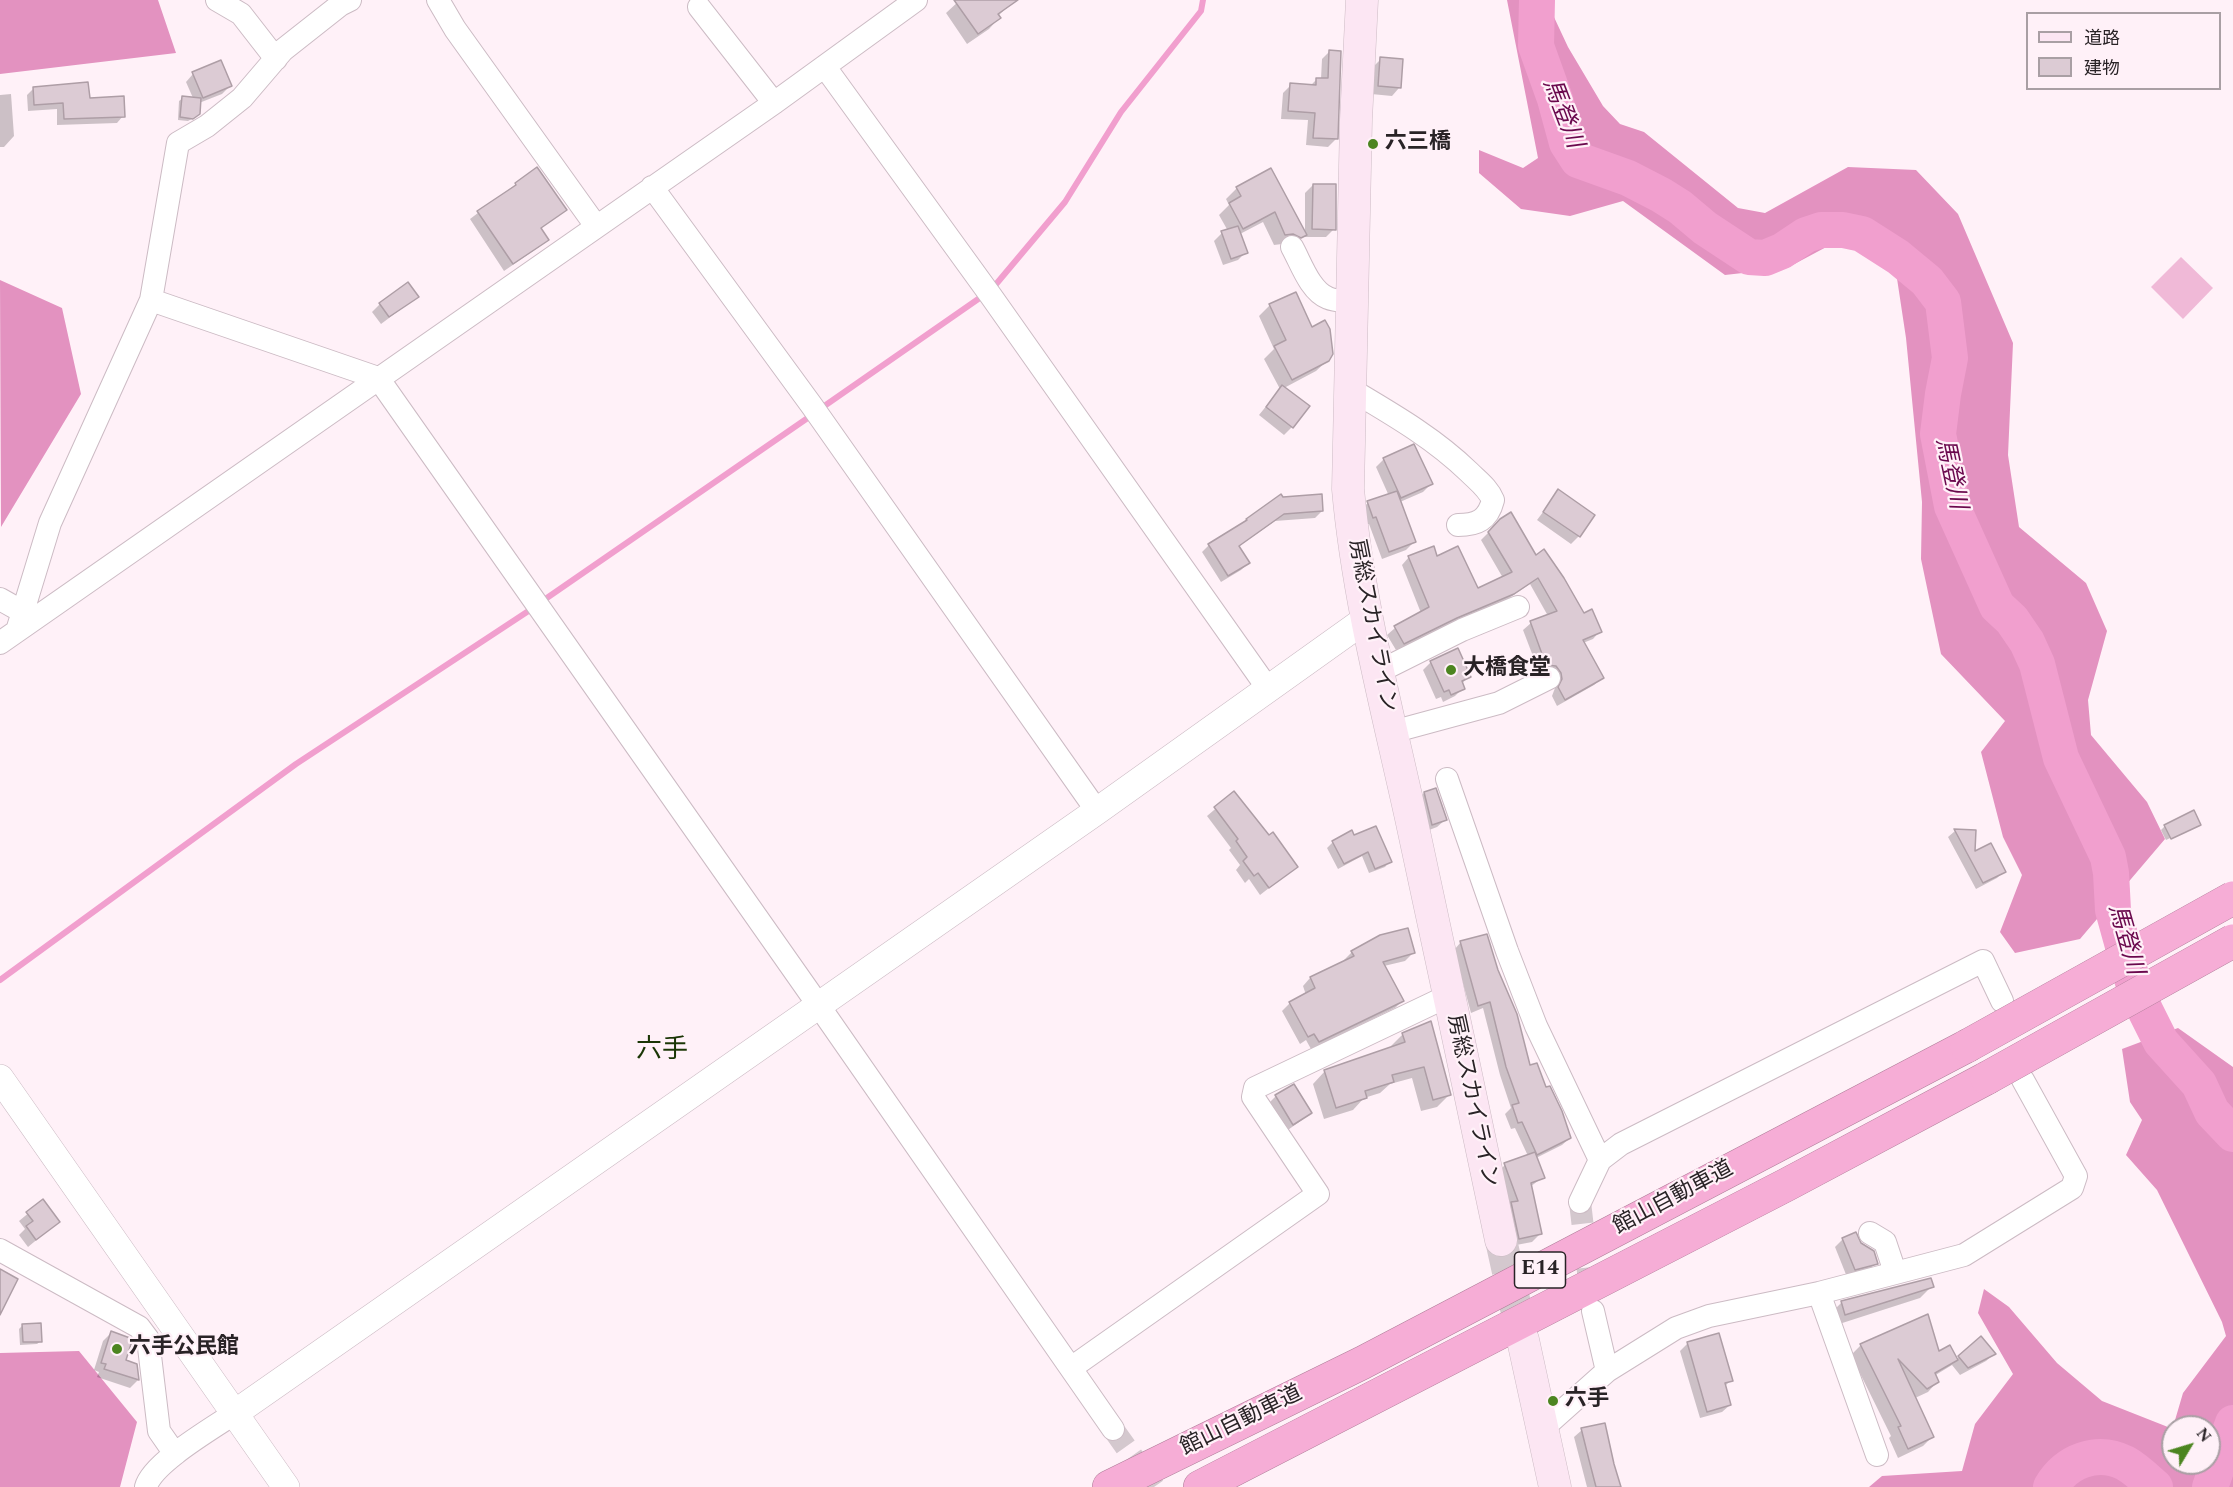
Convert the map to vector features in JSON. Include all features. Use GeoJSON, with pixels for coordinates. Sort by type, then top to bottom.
{"type":"FeatureCollection","features":[{"type":"Feature","properties":{"kind":"highway","name":"館山自動車道"},"geometry":{"type":"LineString","coordinates":[[1109,1487],[1362,1363],[1968,1046],[2233,898]]}},
{"type":"Feature","properties":{"kind":"highway","name":"館山自動車道"},"geometry":{"type":"LineString","coordinates":[[1200,1487],[1786,1185],[1987,1078],[2233,941]]}},
{"type":"Feature","properties":{"kind":"main road","name":"房総スカイライン"},"geometry":{"type":"LineString","coordinates":[[1362,0],[1348,489],[1366,619],[1501,1240]]}},
{"type":"Feature","properties":{"kind":"main road"},"geometry":{"type":"LineString","coordinates":[[1523,1340],[1555,1487]]}},
{"type":"Feature","properties":{"kind":"street"},"geometry":{"type":"LineString","coordinates":[[218,0],[241,14],[276,59]]}},
{"type":"Feature","properties":{"kind":"street"},"geometry":{"type":"LineString","coordinates":[[13,629],[50,523],[152,300],[178,143],[207,126],[242,98],[292,44],[340,5],[350,0]]}},
{"type":"Feature","properties":{"kind":"street"},"geometry":{"type":"LineString","coordinates":[[438,0],[455,29],[596,226]]}},
{"type":"Feature","properties":{"kind":"street"},"geometry":{"type":"LineString","coordinates":[[13,629],[774,103],[916,0]]}},
{"type":"Feature","properties":{"kind":"street"},"geometry":{"type":"LineString","coordinates":[[699,7],[774,103]]}},
{"type":"Feature","properties":{"kind":"street"},"geometry":{"type":"LineString","coordinates":[[825,67],[987,291],[1269,690]]}},
{"type":"Feature","properties":{"kind":"street"},"geometry":{"type":"LineString","coordinates":[[652,187],[816,412],[1097,811]]}},
{"type":"Feature","properties":{"kind":"street"},"geometry":{"type":"LineString","coordinates":[[1293,247],[1306,274],[1321,295],[1330,299],[1352,302]]}},
{"type":"Feature","properties":{"kind":"street"},"geometry":{"type":"LineString","coordinates":[[152,300],[378,378],[1113,1429]]}},
{"type":"Feature","properties":{"kind":"street"},"geometry":{"type":"LineString","coordinates":[[1350,389],[1399,418],[1450,454],[1489,492],[1493,500],[1487,515],[1472,525],[1458,525]]}},
{"type":"Feature","properties":{"kind":"street"},"geometry":{"type":"LineString","coordinates":[[0,599],[13,629]]}},
{"type":"Feature","properties":{"kind":"street"},"geometry":{"type":"LineString","coordinates":[[1378,672],[1462,630],[1518,608]]}},
{"type":"Feature","properties":{"kind":"street"},"geometry":{"type":"LineString","coordinates":[[146,1487],[147,1481],[164,1462],[819,1006],[1269,690],[1366,619]]}},
{"type":"Feature","properties":{"kind":"street"},"geometry":{"type":"LineString","coordinates":[[1392,732],[1499,703],[1549,678]]}},
{"type":"Feature","properties":{"kind":"street"},"geometry":{"type":"LineString","coordinates":[[1448,779],[1507,951],[1536,1026],[1600,1160]]}},
{"type":"Feature","properties":{"kind":"street"},"geometry":{"type":"LineString","coordinates":[[1580,1202],[1600,1160],[1621,1144],[1983,961],[2002,1001]]}},
{"type":"Feature","properties":{"kind":"street"},"geometry":{"type":"LineString","coordinates":[[1071,1368],[1318,1194],[1254,1097],[1255,1088],[1448,996]]}},
{"type":"Feature","properties":{"kind":"street"},"geometry":{"type":"LineString","coordinates":[[0,1078],[286,1487]]}},
{"type":"Feature","properties":{"kind":"street"},"geometry":{"type":"LineString","coordinates":[[1542,1429],[1607,1371],[1676,1328],[1709,1316],[1819,1293],[1964,1255],[2072,1188],[2076,1176],[2023,1080]]}},
{"type":"Feature","properties":{"kind":"street"},"geometry":{"type":"LineString","coordinates":[[1870,1233],[1885,1242],[1895,1272]]}},
{"type":"Feature","properties":{"kind":"street"},"geometry":{"type":"LineString","coordinates":[[0,1251],[139,1327],[148,1339],[159,1431],[176,1454]]}},
{"type":"Feature","properties":{"kind":"street"},"geometry":{"type":"LineString","coordinates":[[1819,1293],[1877,1455]]}},
{"type":"Feature","properties":{"kind":"street"},"geometry":{"type":"LineString","coordinates":[[1593,1311],[1607,1371]]}},
{"type":"Feature","properties":{"kind":"shaded area"},"geometry":{"type":"Polygon","coordinates":[[[0,0],[158,0],[176,53],[0,74],[0,0]]]}},
{"type":"Feature","properties":{"kind":"shaded area"},"geometry":{"type":"Polygon","coordinates":[[[1507,0],[1546,0],[1568,47],[1603,106],[1620,124],[1644,132],[1738,208],[1765,213],[1848,167],[1916,170],[1958,214],[2013,343],[2008,455],[2019,527],[2086,583],[2107,631],[2088,700],[2091,735],[2147,802],[2165,839],[2080,939],[2015,953],[2000,932],[2022,875],[2003,837],[1981,752],[2005,721],[1941,654],[1921,559],[1922,502],[1906,338],[1893,252],[1845,237],[1787,268],[1725,275],[1623,201],[1570,216],[1521,209],[1479,173],[1479,150],[1523,168],[1538,158],[1507,0]]]}},
{"type":"Feature","properties":{"kind":"shaded area"},"geometry":{"type":"Polygon","coordinates":[[[2181,257],[2213,288],[2183,319],[2151,287],[2181,257]]]}},
{"type":"Feature","properties":{"kind":"shaded area"},"geometry":{"type":"Polygon","coordinates":[[[0,280],[62,308],[81,394],[1,527],[0,280]]]}},
{"type":"Feature","properties":{"kind":"shaded area"},"geometry":{"type":"Polygon","coordinates":[[[2178,1028],[2233,1067],[2233,1487],[1869,1487],[1882,1476],[1962,1471],[1975,1424],[2013,1374],[1978,1313],[1984,1289],[2009,1307],[2057,1363],[2102,1401],[2161,1424],[2161,1475],[2221,1475],[2221,1415],[2177,1415],[2183,1393],[2226,1336],[2222,1322],[2157,1190],[2126,1155],[2142,1120],[2130,1102],[2122,1049],[2178,1028]]]}},
{"type":"Feature","properties":{"kind":"shaded area"},"geometry":{"type":"Polygon","coordinates":[[[79,1351],[137,1422],[120,1487],[0,1487],[0,1353],[79,1351]]]}},
{"type":"Feature","properties":{"kind":"building"},"geometry":{"type":"Polygon","coordinates":[[[954,0],[1018,0],[998,14],[1001,18],[978,34],[954,0]]]}},
{"type":"Feature","properties":{"kind":"building"},"geometry":{"type":"Polygon","coordinates":[[[1329,50],[1341,51],[1338,139],[1313,138],[1315,113],[1288,111],[1290,83],[1316,85],[1316,78],[1328,78],[1329,50]]]}},
{"type":"Feature","properties":{"kind":"building"},"geometry":{"type":"Polygon","coordinates":[[[1380,57],[1403,59],[1401,88],[1378,86],[1380,57]]]}},
{"type":"Feature","properties":{"kind":"building"},"geometry":{"type":"Polygon","coordinates":[[[221,60],[232,86],[203,98],[192,72],[221,60]]]}},
{"type":"Feature","properties":{"kind":"building"},"geometry":{"type":"Polygon","coordinates":[[[88,82],[90,98],[124,96],[125,117],[64,119],[63,103],[34,105],[33,87],[88,82]]]}},
{"type":"Feature","properties":{"kind":"building"},"geometry":{"type":"Polygon","coordinates":[[[182,96],[201,98],[200,114],[193,119],[180,117],[182,96]]]}},
{"type":"Feature","properties":{"kind":"building"},"geometry":{"type":"Polygon","coordinates":[[[537,167],[567,210],[541,228],[549,240],[513,264],[477,211],[516,185],[515,183],[537,167]]]}},
{"type":"Feature","properties":{"kind":"building"},"geometry":{"type":"Polygon","coordinates":[[[1271,168],[1307,235],[1301,238],[1293,234],[1285,235],[1275,212],[1243,229],[1229,203],[1241,196],[1236,187],[1271,168]]]}},
{"type":"Feature","properties":{"kind":"building"},"geometry":{"type":"Polygon","coordinates":[[[1313,184],[1336,184],[1336,230],[1312,229],[1313,184]]]}},
{"type":"Feature","properties":{"kind":"building"},"geometry":{"type":"Polygon","coordinates":[[[1238,226],[1248,253],[1231,259],[1221,231],[1238,226]]]}},
{"type":"Feature","properties":{"kind":"building"},"geometry":{"type":"Polygon","coordinates":[[[408,282],[419,297],[389,317],[379,303],[408,282]]]}},
{"type":"Feature","properties":{"kind":"building"},"geometry":{"type":"Polygon","coordinates":[[[1296,292],[1312,327],[1325,320],[1330,329],[1333,354],[1329,361],[1292,380],[1274,346],[1286,340],[1269,304],[1296,292]]]}},
{"type":"Feature","properties":{"kind":"building"},"geometry":{"type":"Polygon","coordinates":[[[1282,385],[1310,406],[1293,428],[1266,407],[1282,385]]]}},
{"type":"Feature","properties":{"kind":"building"},"geometry":{"type":"Polygon","coordinates":[[[1414,444],[1433,484],[1401,498],[1383,458],[1414,444]]]}},
{"type":"Feature","properties":{"kind":"building"},"geometry":{"type":"Polygon","coordinates":[[[1558,489],[1595,515],[1580,537],[1543,512],[1558,489]]]}},
{"type":"Feature","properties":{"kind":"building"},"geometry":{"type":"Polygon","coordinates":[[[1397,491],[1416,542],[1389,552],[1376,517],[1373,518],[1367,501],[1397,491]]]}},
{"type":"Feature","properties":{"kind":"building"},"geometry":{"type":"Polygon","coordinates":[[[1281,494],[1283,497],[1322,494],[1323,511],[1284,514],[1239,546],[1250,563],[1228,576],[1208,544],[1247,520],[1281,494]]]}},
{"type":"Feature","properties":{"kind":"building"},"geometry":{"type":"Polygon","coordinates":[[[1511,512],[1536,555],[1544,549],[1584,613],[1592,609],[1602,632],[1583,640],[1604,678],[1565,700],[1558,687],[1562,679],[1561,673],[1556,666],[1546,665],[1530,621],[1557,611],[1538,578],[1514,594],[1404,644],[1394,626],[1429,607],[1408,556],[1434,546],[1437,556],[1458,546],[1478,588],[1512,572],[1488,532],[1500,519],[1511,512]]]}},
{"type":"Feature","properties":{"kind":"building","name":"大橋食堂"},"geometry":{"type":"Polygon","coordinates":[[[1458,648],[1471,677],[1462,681],[1465,689],[1451,695],[1449,690],[1444,692],[1430,661],[1458,648]]]}},
{"type":"Feature","properties":{"kind":"building"},"geometry":{"type":"Polygon","coordinates":[[[1436,788],[1447,820],[1432,825],[1424,792],[1436,788]]]}},
{"type":"Feature","properties":{"kind":"building"},"geometry":{"type":"Polygon","coordinates":[[[1234,791],[1269,835],[1273,832],[1298,867],[1269,888],[1258,873],[1254,876],[1243,861],[1247,857],[1236,841],[1238,839],[1214,807],[1234,791]]]}},
{"type":"Feature","properties":{"kind":"building"},"geometry":{"type":"Polygon","coordinates":[[[2194,810],[2201,825],[2171,839],[2164,825],[2194,810]]]}},
{"type":"Feature","properties":{"kind":"building"},"geometry":{"type":"Polygon","coordinates":[[[1376,826],[1392,862],[1375,869],[1368,852],[1344,864],[1332,841],[1352,830],[1354,835],[1376,826]]]}},
{"type":"Feature","properties":{"kind":"building"},"geometry":{"type":"Polygon","coordinates":[[[1954,829],[1976,830],[1975,851],[1991,843],[2006,872],[1983,883],[1954,829]]]}},
{"type":"Feature","properties":{"kind":"building"},"geometry":{"type":"Polygon","coordinates":[[[1408,928],[1415,953],[1383,962],[1404,1001],[1319,1042],[1314,1034],[1308,1037],[1289,1002],[1315,988],[1310,977],[1354,956],[1351,951],[1380,935],[1408,928]]]}},
{"type":"Feature","properties":{"kind":"building"},"geometry":{"type":"Polygon","coordinates":[[[1487,934],[1498,970],[1517,1014],[1530,1065],[1537,1063],[1546,1087],[1550,1086],[1571,1138],[1537,1155],[1522,1122],[1518,1123],[1512,1105],[1519,1103],[1506,1067],[1490,1002],[1478,1006],[1460,941],[1487,934]]]}},
{"type":"Feature","properties":{"kind":"building"},"geometry":{"type":"Polygon","coordinates":[[[1431,1021],[1451,1095],[1433,1100],[1424,1067],[1392,1075],[1394,1082],[1365,1091],[1367,1098],[1336,1108],[1324,1070],[1405,1042],[1402,1033],[1431,1021]]]}},
{"type":"Feature","properties":{"kind":"building"},"geometry":{"type":"Polygon","coordinates":[[[1294,1084],[1312,1113],[1293,1125],[1275,1095],[1294,1084]]]}},
{"type":"Feature","properties":{"kind":"building"},"geometry":{"type":"Polygon","coordinates":[[[1535,1152],[1545,1178],[1531,1183],[1542,1234],[1519,1239],[1511,1202],[1518,1201],[1504,1163],[1535,1152]]]}},
{"type":"Feature","properties":{"kind":"building"},"geometry":{"type":"Polygon","coordinates":[[[43,1199],[60,1222],[36,1240],[26,1226],[33,1221],[26,1212],[43,1199]]]}},
{"type":"Feature","properties":{"kind":"building"},"geometry":{"type":"Polygon","coordinates":[[[1856,1232],[1861,1243],[1874,1251],[1878,1264],[1855,1270],[1842,1238],[1856,1232]]]}},
{"type":"Feature","properties":{"kind":"building"},"geometry":{"type":"Polygon","coordinates":[[[0,1269],[18,1279],[0,1315],[0,1269]]]}},
{"type":"Feature","properties":{"kind":"building"},"geometry":{"type":"Polygon","coordinates":[[[1931,1278],[1934,1287],[1845,1315],[1841,1301],[1931,1278]]]}},
{"type":"Feature","properties":{"kind":"building"},"geometry":{"type":"Polygon","coordinates":[[[1928,1314],[1939,1351],[1950,1345],[1958,1360],[1935,1373],[1939,1382],[1927,1389],[1898,1359],[1934,1437],[1908,1449],[1898,1427],[1901,1426],[1860,1344],[1928,1314]]]}},
{"type":"Feature","properties":{"kind":"building"},"geometry":{"type":"Polygon","coordinates":[[[41,1323],[42,1342],[23,1342],[22,1324],[41,1323]]]}},
{"type":"Feature","properties":{"kind":"building","name":"六手公民館"},"geometry":{"type":"Polygon","coordinates":[[[111,1331],[130,1338],[132,1341],[126,1360],[137,1364],[139,1380],[104,1369],[106,1364],[101,1363],[111,1331]]]}},
{"type":"Feature","properties":{"kind":"building"},"geometry":{"type":"Polygon","coordinates":[[[1719,1333],[1733,1381],[1725,1383],[1731,1405],[1707,1412],[1687,1342],[1719,1333]]]}},
{"type":"Feature","properties":{"kind":"building"},"geometry":{"type":"Polygon","coordinates":[[[1981,1336],[1996,1354],[1968,1368],[1958,1356],[1981,1336]]]}},
{"type":"Feature","properties":{"kind":"building"},"geometry":{"type":"Polygon","coordinates":[[[1605,1423],[1621,1487],[1596,1487],[1581,1428],[1605,1423]]]}},
{"type":"Feature","properties":{"kind":"waterway"},"geometry":{"type":"LineString","coordinates":[[992,289],[1065,202],[1121,112],[1201,11],[1203,0]]}},
{"type":"Feature","properties":{"kind":"waterway","name":"馬登川"},"geometry":{"type":"LineString","coordinates":[[1537,0],[1536,46],[1555,99],[1567,143],[1578,160],[1628,178],[1661,195],[1749,257],[1765,258],[1782,251],[1806,235],[1821,230],[1843,230],[1862,234],[1898,257],[1927,281],[1943,302],[1950,358],[1938,434],[1952,506],[1997,606],[2012,620],[2027,642],[2037,664],[2061,758],[2108,857],[2113,910],[2134,986],[2161,1042],[2199,1084],[2212,1112],[2233,1134]]}},
{"type":"Feature","properties":{"kind":"waterway"},"geometry":{"type":"LineString","coordinates":[[820,409],[984,295]]}},
{"type":"Feature","properties":{"kind":"waterway"},"geometry":{"type":"LineString","coordinates":[[541,602],[812,415]]}},
{"type":"Feature","properties":{"kind":"waterway"},"geometry":{"type":"LineString","coordinates":[[0,980],[296,764],[533,608]]}},
{"type":"Feature","properties":{"kind":"waterway","name":"馬登川"},"geometry":{"type":"LineString","coordinates":[[2210,1487],[2233,1423]]}},
{"type":"Feature","properties":{"kind":"waterway","name":"馬登川"},"geometry":{"type":"LineString","coordinates":[[2051,1487],[2057,1478],[2074,1464],[2083,1460],[2104,1457],[2125,1463],[2155,1487]]}},
{"type":"Feature","properties":{"kind":"tunnel"},"geometry":{"type":"LineString","coordinates":[[1580,1202],[1591,1298]]}},
{"type":"Feature","properties":{"kind":"tunnel"},"geometry":{"type":"LineString","coordinates":[[1501,1240],[1523,1340]]}},
{"type":"Feature","properties":{"kind":"tunnel"},"geometry":{"type":"LineString","coordinates":[[1113,1429],[1154,1487]]}},
{"type":"Feature","properties":{"kind":"place","name":"六三橋"},"geometry":{"type":"Point","coordinates":[1373,144]}},
{"type":"Feature","properties":{"kind":"place","name":"大橋食堂"},"geometry":{"type":"Point","coordinates":[1451,670]}},
{"type":"Feature","properties":{"kind":"place","name":"六手公民館"},"geometry":{"type":"Point","coordinates":[117,1349]}},
{"type":"Feature","properties":{"kind":"place","name":"六手"},"geometry":{"type":"Point","coordinates":[1553,1401]}},
{"type":"Feature","properties":{"kind":"district","name":"六手"},"geometry":{"type":"Point","coordinates":[662,1052]}}]}
